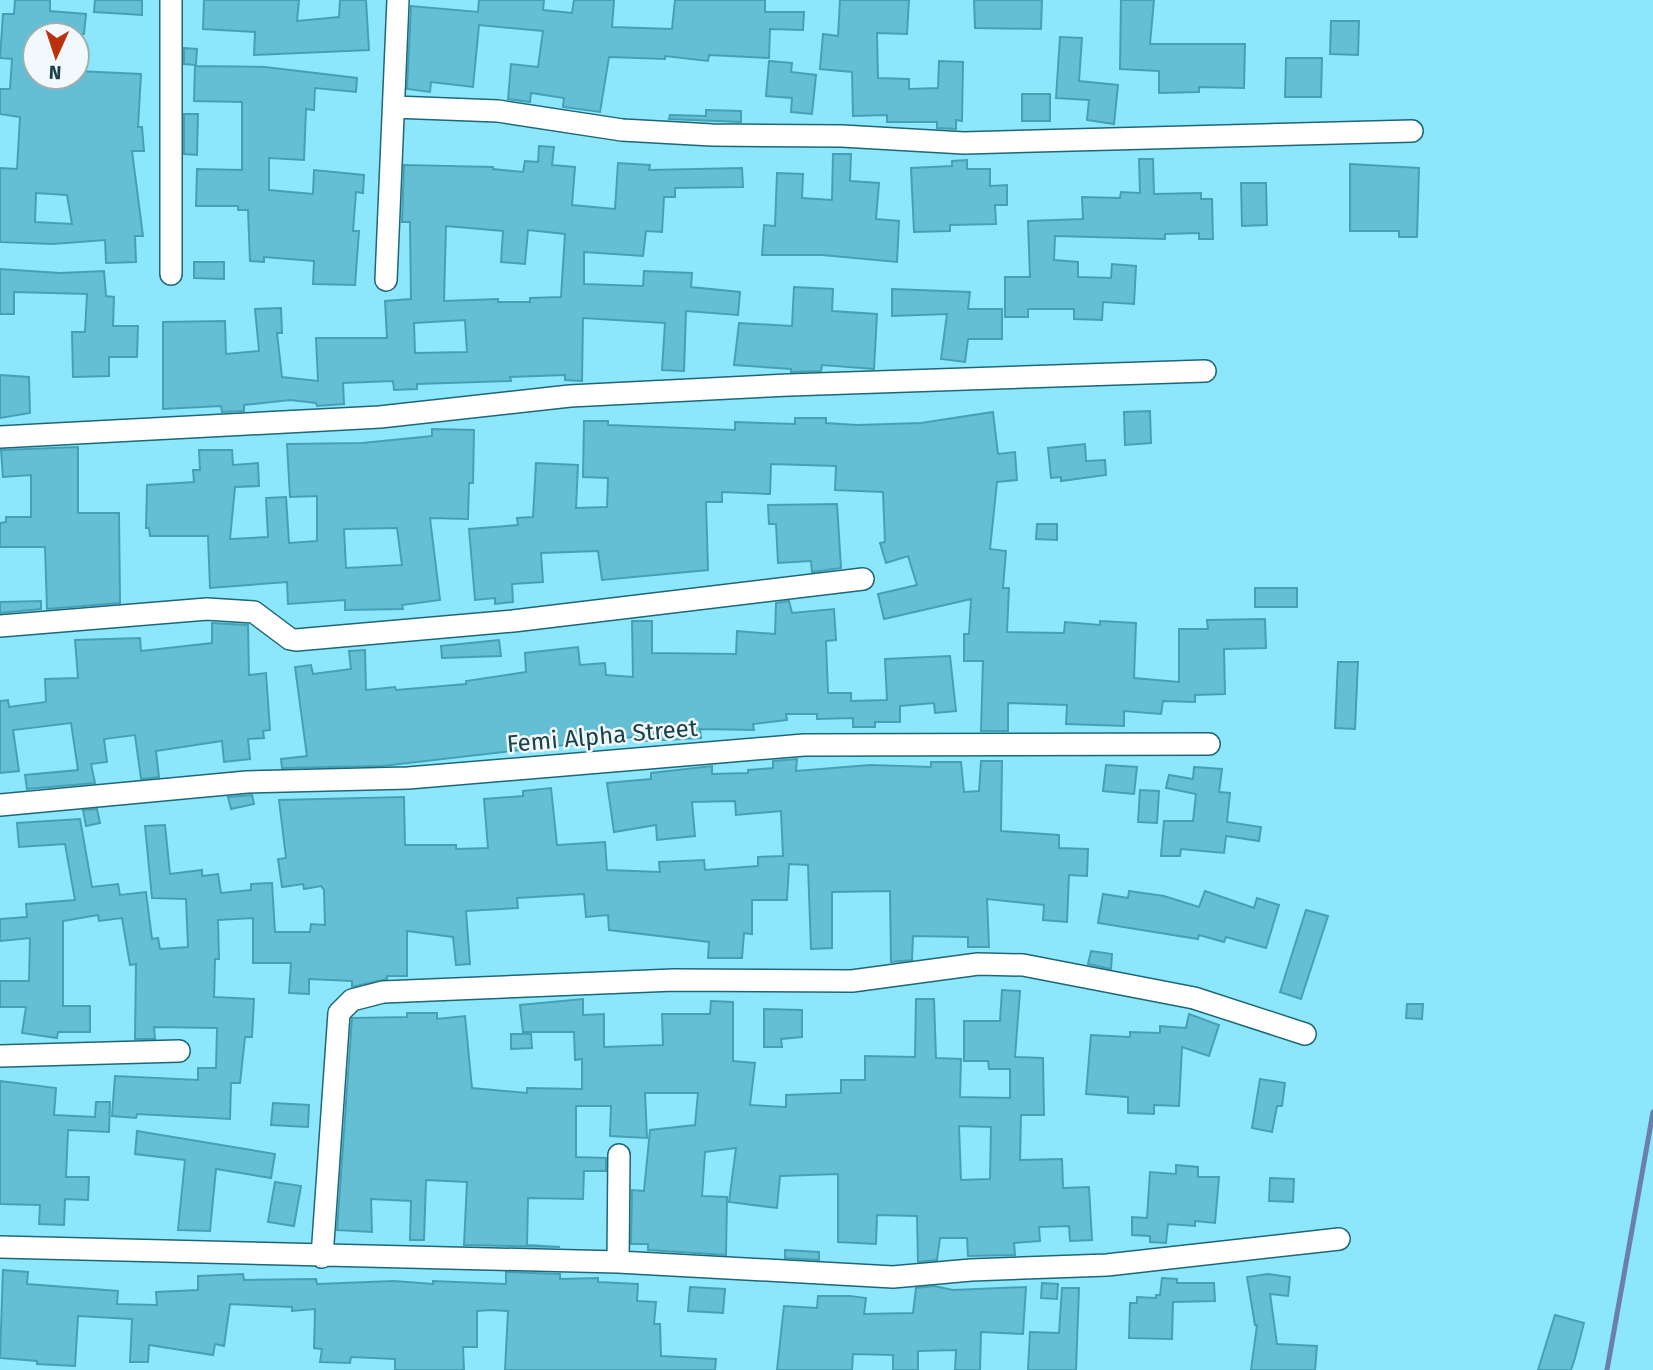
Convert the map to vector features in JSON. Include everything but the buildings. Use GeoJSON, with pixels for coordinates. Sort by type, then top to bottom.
{"type":"FeatureCollection","features":[{"type":"Feature","properties":{"kind":"street"},"geometry":{"type":"LineString","coordinates":[[171,0],[172,274]]}},
{"type":"Feature","properties":{"kind":"street"},"geometry":{"type":"LineString","coordinates":[[386,279],[398,0]]}},
{"type":"Feature","properties":{"kind":"street"},"geometry":{"type":"LineString","coordinates":[[394,107],[498,111],[622,130],[712,135],[842,135],[964,143],[1412,131]]}},
{"type":"Feature","properties":{"kind":"street"},"geometry":{"type":"LineString","coordinates":[[0,437],[380,417],[570,396],[789,385],[1205,371]]}},
{"type":"Feature","properties":{"kind":"street"},"geometry":{"type":"LineString","coordinates":[[0,626],[207,609],[254,612],[290,639],[296,640],[513,621],[863,579]]}},
{"type":"Feature","properties":{"kind":"street","name":"Femi Alpha Street"},"geometry":{"type":"LineString","coordinates":[[0,804],[247,782],[408,778],[804,746],[1209,744]]}},
{"type":"Feature","properties":{"kind":"street"},"geometry":{"type":"LineString","coordinates":[[322,1257],[339,1013],[352,1000],[383,992],[674,981],[794,979],[852,982],[978,964],[1023,965],[1194,998],[1305,1034]]}},
{"type":"Feature","properties":{"kind":"street"},"geometry":{"type":"LineString","coordinates":[[0,1056],[179,1051]]}},
{"type":"Feature","properties":{"kind":"street"},"geometry":{"type":"LineString","coordinates":[[618,1262],[619,1155]]}},
{"type":"Feature","properties":{"kind":"street"},"geometry":{"type":"LineString","coordinates":[[0,1247],[322,1257],[618,1262],[928,1276],[971,1270],[1107,1265],[1339,1239]]}},
{"type":"Feature","properties":{"kind":"waterway"},"geometry":{"type":"LineString","coordinates":[[1607,1370],[1653,1112]]}}]}
